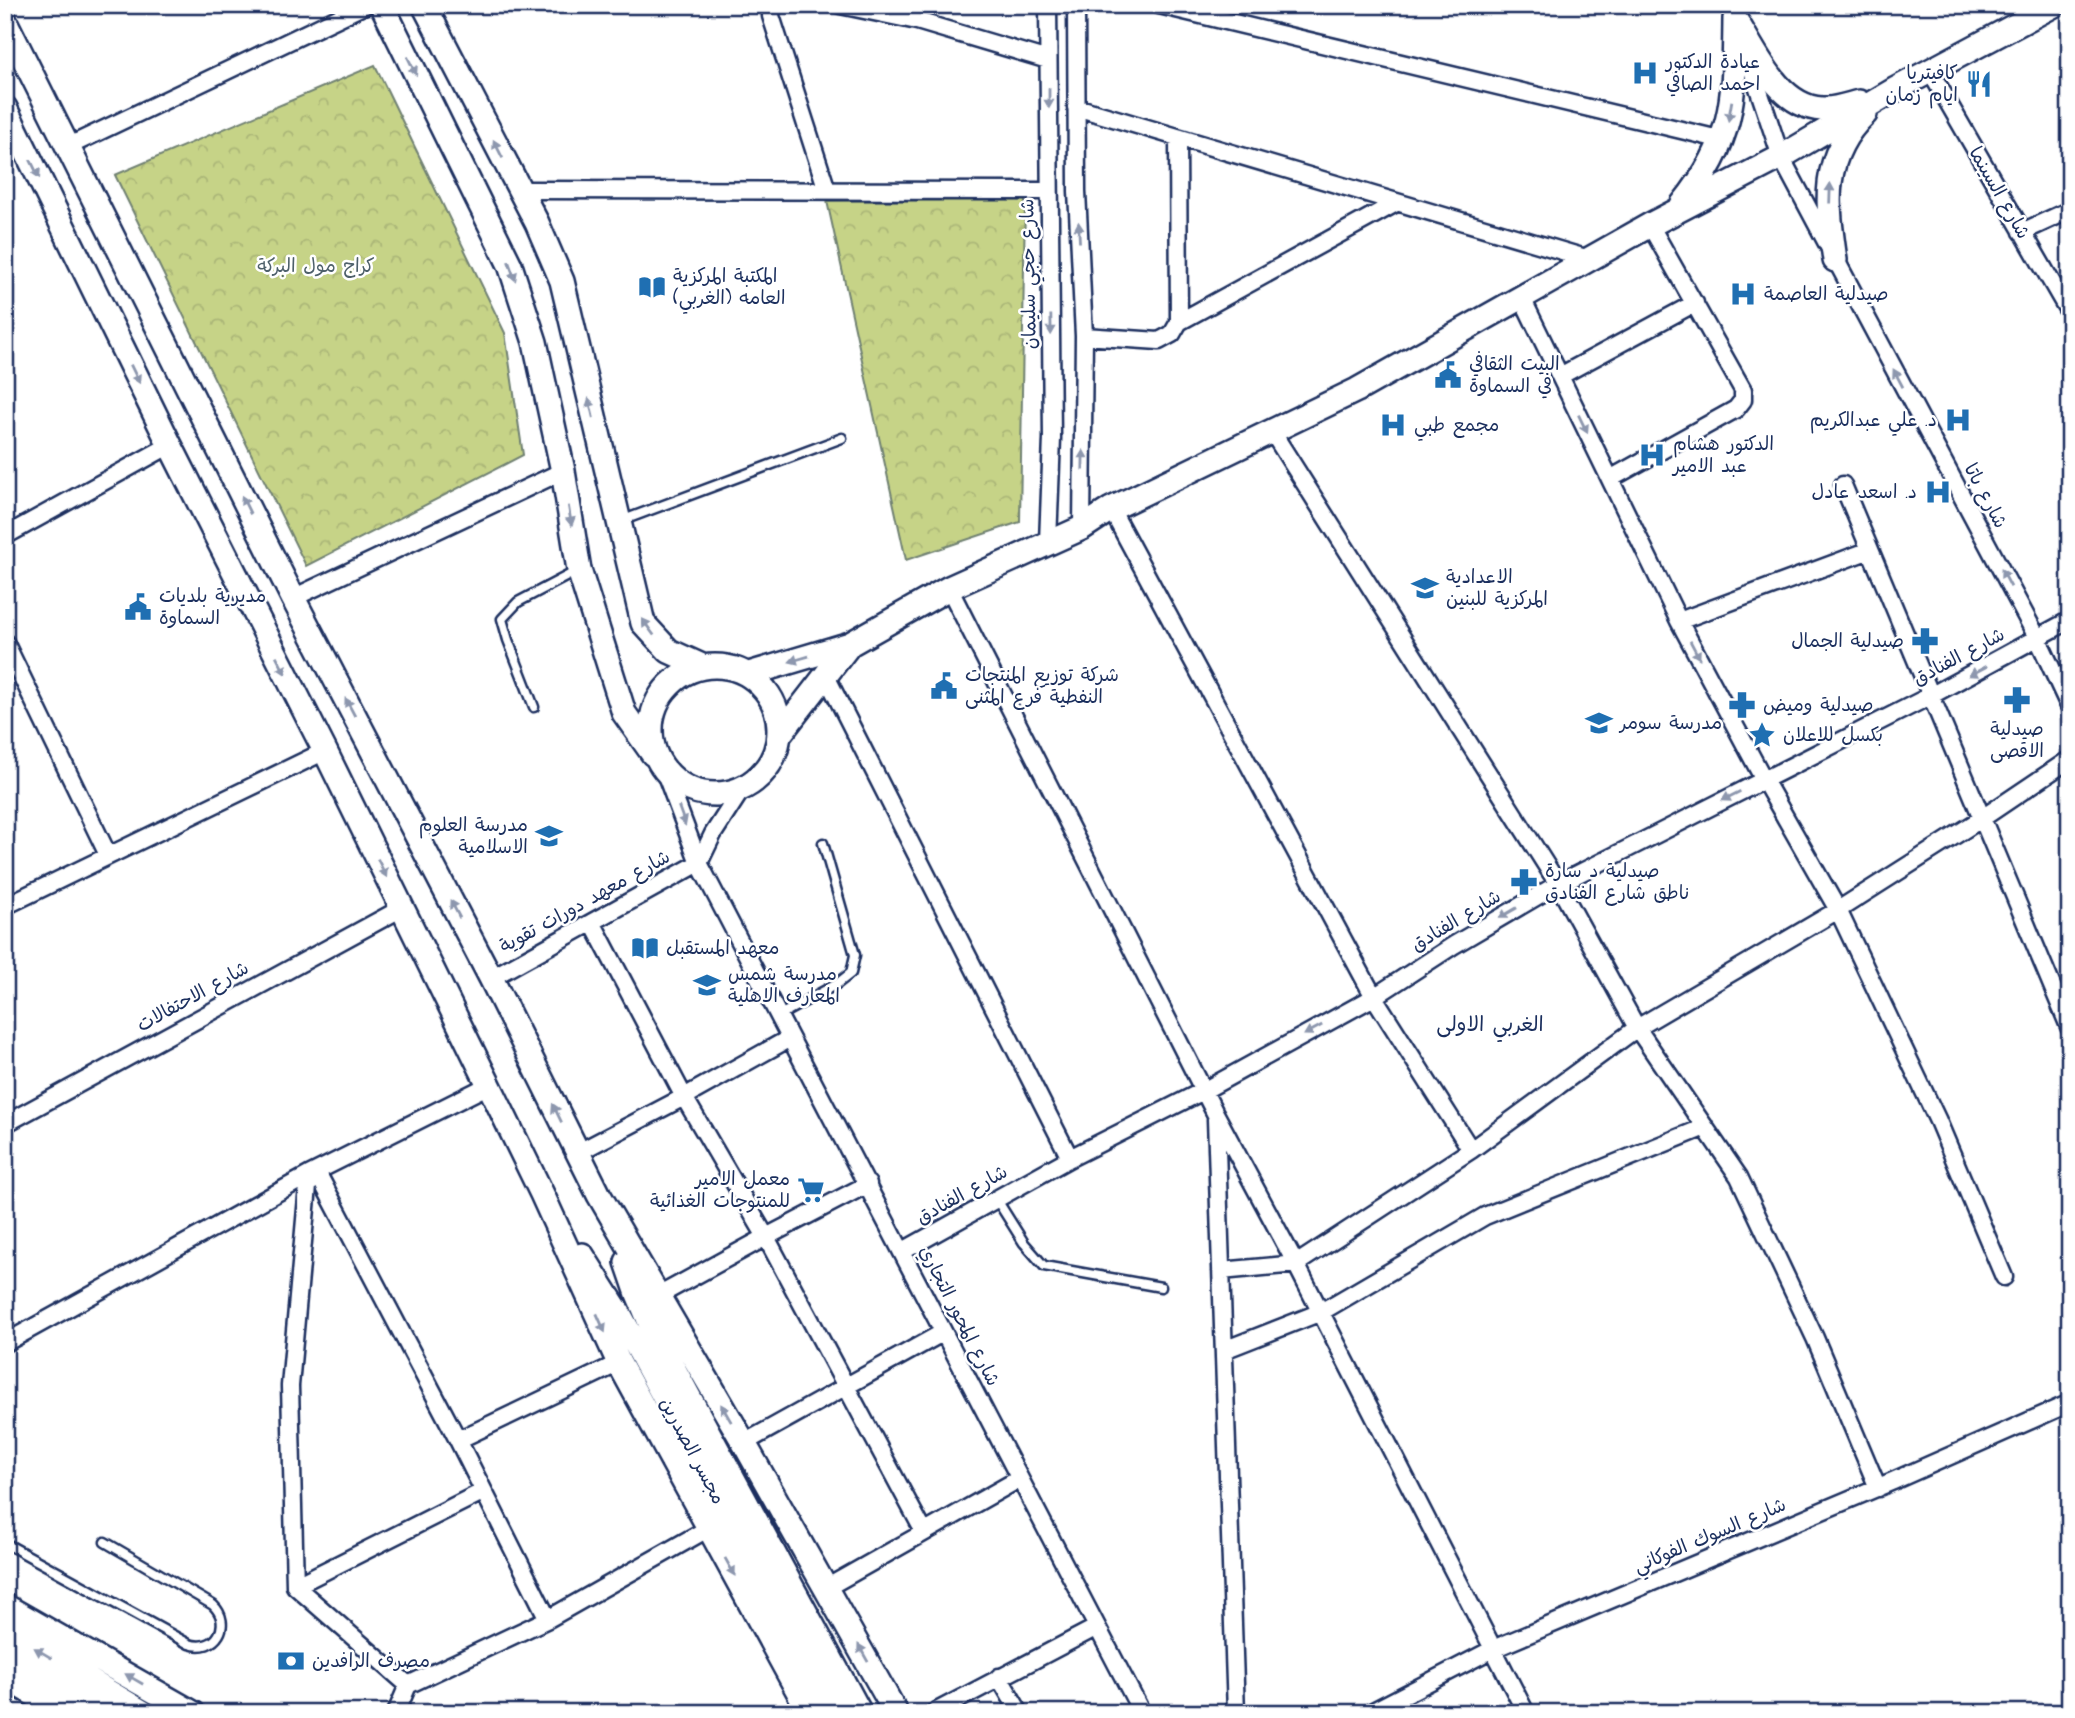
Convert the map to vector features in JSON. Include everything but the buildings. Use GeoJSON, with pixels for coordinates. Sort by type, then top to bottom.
{"type":"FeatureCollection","features":[{"type":"Feature","properties":{"kind":"main road"},"geometry":{"type":"LineString","coordinates":[[382,5],[510,265],[536,342],[563,471],[579,569],[624,713],[659,762],[684,786],[702,793],[722,794],[742,789],[762,776],[775,756],[781,733],[778,710],[766,689],[749,674],[726,665],[702,666],[682,674],[666,688],[655,706],[651,727],[659,762]]}},
{"type":"Feature","properties":{"kind":"main road"},"geometry":{"type":"LineString","coordinates":[[424,5],[520,190],[562,281],[643,623],[668,651],[702,666]]}},
{"type":"Feature","properties":{"kind":"main road"},"geometry":{"type":"LineString","coordinates":[[749,674],[850,644],[949,589],[1082,528],[1111,509],[1357,390],[1521,296],[1781,157],[1896,89],[2054,5]]}},
{"type":"Feature","properties":{"kind":"main road"},"geometry":{"type":"LineString","coordinates":[[1675,214],[1704,177],[1723,141],[1734,84],[1734,12]]}},
{"type":"Feature","properties":{"kind":"main road"},"geometry":{"type":"LineString","coordinates":[[1734,12],[1772,78],[1786,94],[1804,104],[1818,109],[1834,109],[1896,89]]}},
{"type":"Feature","properties":{"kind":"main road"},"geometry":{"type":"LineString","coordinates":[[5,21],[293,598],[491,978],[599,1195],[744,1443],[896,1713]]}},
{"type":"Feature","properties":{"kind":"main road"},"geometry":{"type":"LineString","coordinates":[[1835,260],[1829,217],[1833,159],[1862,116],[1896,89]]}},
{"type":"Feature","properties":{"kind":"main road"},"geometry":{"type":"LineString","coordinates":[[6,109],[489,1085],[619,1363],[810,1713]]}},
{"type":"Feature","properties":{"kind":"main road"},"geometry":{"type":"LineString","coordinates":[[781,733],[850,644]]}},
{"type":"Feature","properties":{"kind":"main road","name":"مجسر الصدرين"},"geometry":{"type":"LineString","coordinates":[[542,1194],[605,1289],[645,1338],[860,1713]]}},
{"type":"Feature","properties":{"kind":"main road","name":"مجسر الصدرين"},"geometry":{"type":"LineString","coordinates":[[599,1195],[625,1253],[638,1294],[645,1338],[834,1713]]}},
{"type":"Feature","properties":{"kind":"main road"},"geometry":{"type":"LineString","coordinates":[[5,1606],[193,1713]]}},
{"type":"Feature","properties":{"kind":"main road"},"geometry":{"type":"LineString","coordinates":[[5,1630],[144,1713]]}},
{"type":"Feature","properties":{"kind":"main road"},"geometry":{"type":"LineString","coordinates":[[5,1654],[104,1713]]}},
{"type":"Feature","properties":{"kind":"main road"},"geometry":{"type":"LineString","coordinates":[[5,1676],[66,1713]]}},
{"type":"Feature","properties":{"kind":"street"},"geometry":{"type":"LineString","coordinates":[[69,146],[365,5]]}},
{"type":"Feature","properties":{"kind":"street"},"geometry":{"type":"LineString","coordinates":[[772,5],[771,16],[827,190]]}},
{"type":"Feature","properties":{"kind":"street"},"geometry":{"type":"LineString","coordinates":[[840,5],[917,21],[1048,60]]}},
{"type":"Feature","properties":{"kind":"street","name":"شارع حجي سليمان"},"geometry":{"type":"LineString","coordinates":[[1048,5],[1052,438],[1048,542]]}},
{"type":"Feature","properties":{"kind":"street"},"geometry":{"type":"LineString","coordinates":[[1076,5],[1077,191],[1084,336],[1082,528]]}},
{"type":"Feature","properties":{"kind":"street"},"geometry":{"type":"LineString","coordinates":[[1159,5],[1723,141]]}},
{"type":"Feature","properties":{"kind":"street","name":"شارع باتا"},"geometry":{"type":"LineString","coordinates":[[1734,12],[1781,157],[2038,639],[2070,708]]}},
{"type":"Feature","properties":{"kind":"street","name":"شارع السينما"},"geometry":{"type":"LineString","coordinates":[[1930,71],[2070,314]]}},
{"type":"Feature","properties":{"kind":"street"},"geometry":{"type":"LineString","coordinates":[[1076,107],[1589,260]]}},
{"type":"Feature","properties":{"kind":"street"},"geometry":{"type":"LineString","coordinates":[[1084,336],[1159,341],[1172,334],[1179,322],[1178,138]]}},
{"type":"Feature","properties":{"kind":"street"},"geometry":{"type":"LineString","coordinates":[[520,190],[1049,191]]}},
{"type":"Feature","properties":{"kind":"street"},"geometry":{"type":"LineString","coordinates":[[1179,322],[1396,203]]}},
{"type":"Feature","properties":{"kind":"street"},"geometry":{"type":"LineString","coordinates":[[2022,232],[2070,210]]}},
{"type":"Feature","properties":{"kind":"street"},"geometry":{"type":"LineString","coordinates":[[1610,480],[1736,409],[1743,400],[1743,390],[1650,225]]}},
{"type":"Feature","properties":{"kind":"street"},"geometry":{"type":"LineString","coordinates":[[1521,296],[1679,621],[1763,780],[1838,910],[1938,1121],[2004,1277]]}},
{"type":"Feature","properties":{"kind":"street"},"geometry":{"type":"LineString","coordinates":[[1560,376],[1695,303]]}},
{"type":"Feature","properties":{"kind":"street"},"geometry":{"type":"LineString","coordinates":[[1271,430],[1558,884],[1637,1028],[1739,1177],[1815,1338],[1878,1488]]}},
{"type":"Feature","properties":{"kind":"street"},"geometry":{"type":"LineString","coordinates":[[5,536],[170,445]]}},
{"type":"Feature","properties":{"kind":"street"},"geometry":{"type":"LineString","coordinates":[[293,598],[563,471]]}},
{"type":"Feature","properties":{"kind":"street"},"geometry":{"type":"LineString","coordinates":[[1843,485],[2070,1029]]}},
{"type":"Feature","properties":{"kind":"street"},"geometry":{"type":"LineString","coordinates":[[1111,509],[1374,997],[1471,1150]]}},
{"type":"Feature","properties":{"kind":"street"},"geometry":{"type":"LineString","coordinates":[[1679,621],[1870,550]]}},
{"type":"Feature","properties":{"kind":"street"},"geometry":{"type":"LineString","coordinates":[[949,589],[1215,1113],[1321,1312],[1526,1713]]}},
{"type":"Feature","properties":{"kind":"street","name":"شارع الفنادق"},"geometry":{"type":"LineString","coordinates":[[903,1251],[1070,1158],[1205,1090],[1374,997],[1454,945],[1558,884],[1932,695],[2070,620]]}},
{"type":"Feature","properties":{"kind":"street"},"geometry":{"type":"LineString","coordinates":[[5,642],[107,855]]}},
{"type":"Feature","properties":{"kind":"street"},"geometry":{"type":"LineString","coordinates":[[825,674],[1070,1158]]}},
{"type":"Feature","properties":{"kind":"street"},"geometry":{"type":"LineString","coordinates":[[5,905],[325,751]]}},
{"type":"Feature","properties":{"kind":"street"},"geometry":{"type":"LineString","coordinates":[[1221,1271],[1296,1264],[1471,1150],[1637,1028],[1838,910],[2070,759]]}},
{"type":"Feature","properties":{"kind":"street","name":"شارع المحور التجاري"},"geometry":{"type":"LineString","coordinates":[[659,762],[699,863],[903,1251],[942,1334],[1142,1713]]}},
{"type":"Feature","properties":{"kind":"street"},"geometry":{"type":"LineString","coordinates":[[699,863],[713,834],[742,789]]}},
{"type":"Feature","properties":{"kind":"street","name":"شارع معهد دورات تقوية"},"geometry":{"type":"LineString","coordinates":[[491,978],[699,863]]}},
{"type":"Feature","properties":{"kind":"street","name":"شارع الاحتفالات"},"geometry":{"type":"LineString","coordinates":[[5,1124],[402,908]]}},
{"type":"Feature","properties":{"kind":"street"},"geometry":{"type":"LineString","coordinates":[[592,922],[684,1097],[766,1237],[924,1532]]}},
{"type":"Feature","properties":{"kind":"street"},"geometry":{"type":"LineString","coordinates":[[577,1153],[790,1038]]}},
{"type":"Feature","properties":{"kind":"street"},"geometry":{"type":"LineString","coordinates":[[5,1343],[313,1174],[489,1085]]}},
{"type":"Feature","properties":{"kind":"street"},"geometry":{"type":"LineString","coordinates":[[1215,1113],[1236,1713]]}},
{"type":"Feature","properties":{"kind":"street"},"geometry":{"type":"LineString","coordinates":[[1224,1350],[1321,1312],[1485,1216],[1705,1127]]}},
{"type":"Feature","properties":{"kind":"street"},"geometry":{"type":"LineString","coordinates":[[313,1174],[458,1440],[548,1619]]}},
{"type":"Feature","properties":{"kind":"street"},"geometry":{"type":"LineString","coordinates":[[313,1174],[290,1386],[295,1586],[408,1685]]}},
{"type":"Feature","properties":{"kind":"street"},"geometry":{"type":"LineString","coordinates":[[659,1296],[868,1184]]}},
{"type":"Feature","properties":{"kind":"street"},"geometry":{"type":"LineString","coordinates":[[744,1443],[942,1334]]}},
{"type":"Feature","properties":{"kind":"street"},"geometry":{"type":"LineString","coordinates":[[458,1440],[619,1363]]}},
{"type":"Feature","properties":{"kind":"street","name":"شارع السوك الفوكاني"},"geometry":{"type":"LineString","coordinates":[[1369,1713],[1493,1649],[1878,1488],[2070,1403]]}},
{"type":"Feature","properties":{"kind":"street"},"geometry":{"type":"LineString","coordinates":[[826,1588],[1019,1479]]}},
{"type":"Feature","properties":{"kind":"street"},"geometry":{"type":"LineString","coordinates":[[295,1586],[482,1492]]}},
{"type":"Feature","properties":{"kind":"street"},"geometry":{"type":"LineString","coordinates":[[396,1713],[408,1685],[548,1619],[709,1528]]}},
{"type":"Feature","properties":{"kind":"street"},"geometry":{"type":"LineString","coordinates":[[933,1713],[1097,1627]]}},
{"type":"Feature","properties":{"kind":"street"},"geometry":{"type":"LineString","coordinates":[[999,1677],[1020,1713]]}},
{"type":"Feature","properties":{"kind":"lane"},"geometry":{"type":"LineString","coordinates":[[618,522],[842,438]]}},
{"type":"Feature","properties":{"kind":"lane"},"geometry":{"type":"LineString","coordinates":[[534,707],[502,619],[518,602],[579,569]]}},
{"type":"Feature","properties":{"kind":"lane"},"geometry":{"type":"LineString","coordinates":[[778,1016],[838,984],[852,973],[855,955],[823,844]]}},
{"type":"Feature","properties":{"kind":"lane"},"geometry":{"type":"LineString","coordinates":[[997,1200],[1024,1243],[1044,1266],[1161,1287]]}},
{"type":"Feature","properties":{"kind":"lane"},"geometry":{"type":"LineString","coordinates":[[5,1543],[189,1644],[204,1647],[217,1639],[223,1625],[218,1610],[213,1605],[105,1542]]}},
{"type":"Feature","properties":{"kind":"green space","name":"كراج مول البركة"},"geometry":{"type":"Polygon","coordinates":[[[375,65],[505,333],[523,455],[306,566],[115,175],[375,65]]]}},
{"type":"Feature","properties":{"kind":"green space"},"geometry":{"type":"Polygon","coordinates":[[[1025,200],[1020,522],[906,560],[827,201],[1025,200]]]}},
{"type":"Feature","properties":{"kind":"place","name":"عيادة الدكتور احمد الصافي"},"geometry":{"type":"Point","coordinates":[1645,73]}},
{"type":"Feature","properties":{"kind":"place","name":"كافيتريا ايام زمان"},"geometry":{"type":"Point","coordinates":[1979,84]}},
{"type":"Feature","properties":{"kind":"place","name":"المكتبة المركزية العامه (الغربي)"},"geometry":{"type":"Point","coordinates":[652,287]}},
{"type":"Feature","properties":{"kind":"place","name":"صيدلية العاصمة"},"geometry":{"type":"Point","coordinates":[1743,294]}},
{"type":"Feature","properties":{"kind":"place","name":"البيت الثقافي في السماوة"},"geometry":{"type":"Point","coordinates":[1448,375]}},
{"type":"Feature","properties":{"kind":"place","name":"د. علي عبدالكريم"},"geometry":{"type":"Point","coordinates":[1958,420]}},
{"type":"Feature","properties":{"kind":"place","name":"مجمع طبي"},"geometry":{"type":"Point","coordinates":[1393,425]}},
{"type":"Feature","properties":{"kind":"place","name":"الدكتور هشام عبد الامير"},"geometry":{"type":"Point","coordinates":[1652,455]}},
{"type":"Feature","properties":{"kind":"place","name":"د. اسعد عادل"},"geometry":{"type":"Point","coordinates":[1938,492]}},
{"type":"Feature","properties":{"kind":"place","name":"الاعدادية المركزية للبنين"},"geometry":{"type":"Point","coordinates":[1425,588]}},
{"type":"Feature","properties":{"kind":"place","name":"مديرية بلديات السماوة"},"geometry":{"type":"Point","coordinates":[138,607]}},
{"type":"Feature","properties":{"kind":"place","name":"صيدلية الجمال"},"geometry":{"type":"Point","coordinates":[1925,641]}},
{"type":"Feature","properties":{"kind":"place","name":"شركة توزيع المنتجات النفطية فرع المثنى"},"geometry":{"type":"Point","coordinates":[944,686]}},
{"type":"Feature","properties":{"kind":"place","name":"صيدلية الاقصى"},"geometry":{"type":"Point","coordinates":[2017,700]}},
{"type":"Feature","properties":{"kind":"place","name":"صيدلية وميض"},"geometry":{"type":"Point","coordinates":[1742,705]}},
{"type":"Feature","properties":{"kind":"place","name":"مدرسة سومر"},"geometry":{"type":"Point","coordinates":[1599,723]}},
{"type":"Feature","properties":{"kind":"place","name":"بكسل للاعلان"},"geometry":{"type":"Point","coordinates":[1762,735]}},
{"type":"Feature","properties":{"kind":"place","name":"مدرسة العلوم الاسلامية"},"geometry":{"type":"Point","coordinates":[549,836]}},
{"type":"Feature","properties":{"kind":"place","name":"صيدلية د سارة ناطق شارع الفنادق"},"geometry":{"type":"Point","coordinates":[1524,882]}},
{"type":"Feature","properties":{"kind":"place","name":"معهد المستقبل"},"geometry":{"type":"Point","coordinates":[645,948]}},
{"type":"Feature","properties":{"kind":"place","name":"مدرسة شمس المعارف الاهلية"},"geometry":{"type":"Point","coordinates":[707,985]}},
{"type":"Feature","properties":{"kind":"place","name":"معمل الامير للمنتوجات الغذائية"},"geometry":{"type":"Point","coordinates":[811,1190]}},
{"type":"Feature","properties":{"kind":"place","name":"مصرف الرافدين"},"geometry":{"type":"Point","coordinates":[291,1661]}},
{"type":"Feature","properties":{"kind":"district","name":"الغربي الاولى"},"geometry":{"type":"Point","coordinates":[1490,1024]}}]}
